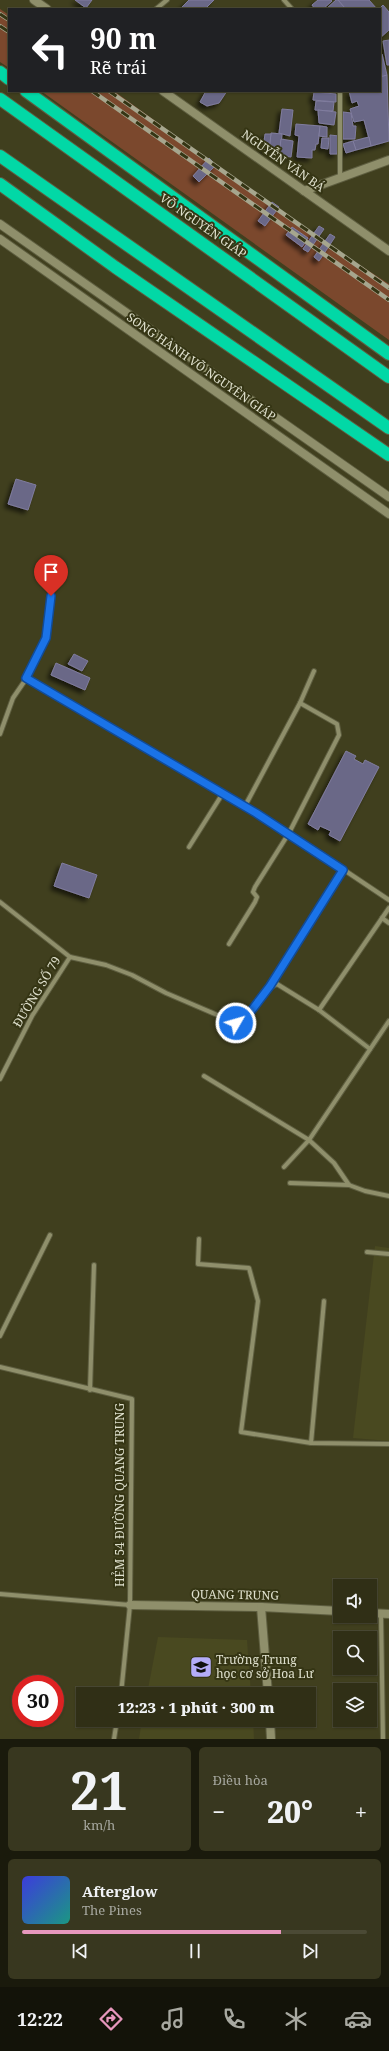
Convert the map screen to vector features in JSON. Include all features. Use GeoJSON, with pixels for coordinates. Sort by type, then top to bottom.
{"type":"FeatureCollection","features":[{"type":"Feature","properties":{"kind":"highway"},"geometry":{"type":"LineString","coordinates":[[0,72],[8,78]]}},
{"type":"Feature","properties":{"kind":"highway","name":"VÕ NGUYÊN GIÁP"},"geometry":{"type":"LineString","coordinates":[[27,92],[389,354]]}},
{"type":"Feature","properties":{"kind":"highway","name":"VÕ NGUYÊN GIÁP"},"geometry":{"type":"LineString","coordinates":[[0,99],[389,377]]}},
{"type":"Feature","properties":{"kind":"highway"},"geometry":{"type":"LineString","coordinates":[[0,156],[389,428]]}},
{"type":"Feature","properties":{"kind":"highway"},"geometry":{"type":"LineString","coordinates":[[0,184],[115,267],[389,455]]}},
{"type":"Feature","properties":{"kind":"main road"},"geometry":{"type":"LineString","coordinates":[[34,0],[46,8]]}},
{"type":"Feature","properties":{"kind":"main road","name":"NGUYỄN VĂN BÁ"},"geometry":{"type":"LineString","coordinates":[[164,92],[389,251]]}},
{"type":"Feature","properties":{"kind":"main road"},"geometry":{"type":"LineString","coordinates":[[304,191],[389,160]]}},
{"type":"Feature","properties":{"kind":"main road","name":"SONG HÀNH VÕ NGUYÊN GIÁP"},"geometry":{"type":"LineString","coordinates":[[0,224],[389,497]]}},
{"type":"Feature","properties":{"kind":"main road","name":"SONG HÀNH VÕ NGUYÊN GIÁP"},"geometry":{"type":"LineString","coordinates":[[0,239],[389,514]]}},
{"type":"Feature","properties":{"kind":"main road","name":"QUANG TRUNG"},"geometry":{"type":"LineString","coordinates":[[130,1605],[261,1607],[333,1611]]}},
{"type":"Feature","properties":{"kind":"main road"},"geometry":{"type":"LineString","coordinates":[[261,1607],[267,1687]]}},
{"type":"Feature","properties":{"kind":"main road"},"geometry":{"type":"LineString","coordinates":[[271,1727],[272,1739]]}},
{"type":"Feature","properties":{"kind":"street"},"geometry":{"type":"LineString","coordinates":[[157,8],[167,0]]}},
{"type":"Feature","properties":{"kind":"street"},"geometry":{"type":"LineString","coordinates":[[284,0],[291,8]]}},
{"type":"Feature","properties":{"kind":"street"},"geometry":{"type":"LineString","coordinates":[[340,92],[340,177]]}},
{"type":"Feature","properties":{"kind":"street"},"geometry":{"type":"LineString","coordinates":[[0,734],[13,698],[26,678],[46,638],[51,596]]}},
{"type":"Feature","properties":{"kind":"street"},"geometry":{"type":"LineString","coordinates":[[245,806],[300,703],[314,671]]}},
{"type":"Feature","properties":{"kind":"street"},"geometry":{"type":"LineString","coordinates":[[26,678],[245,806],[289,833],[389,900]]}},
{"type":"Feature","properties":{"kind":"street"},"geometry":{"type":"LineString","coordinates":[[229,944],[255,902],[257,897],[254,892],[255,886],[289,833],[339,734],[337,724],[300,703]]}},
{"type":"Feature","properties":{"kind":"street"},"geometry":{"type":"LineString","coordinates":[[189,847],[223,793]]}},
{"type":"Feature","properties":{"kind":"street"},"geometry":{"type":"LineString","coordinates":[[0,902],[70,957],[106,965],[132,975],[166,993],[236,1023],[245,1019],[270,986],[343,870]]}},
{"type":"Feature","properties":{"kind":"street"},"geometry":{"type":"LineString","coordinates":[[319,1010],[389,908]]}},
{"type":"Feature","properties":{"kind":"street"},"geometry":{"type":"LineString","coordinates":[[382,918],[389,923]]}},
{"type":"Feature","properties":{"kind":"street","name":"ĐƯỜNG SỐ 79"},"geometry":{"type":"LineString","coordinates":[[0,1079],[32,1016],[70,957]]}},
{"type":"Feature","properties":{"kind":"street"},"geometry":{"type":"LineString","coordinates":[[270,986],[277,984],[319,1010],[370,1049]]}},
{"type":"Feature","properties":{"kind":"street"},"geometry":{"type":"LineString","coordinates":[[284,1167],[309,1140],[389,1021]]}},
{"type":"Feature","properties":{"kind":"street"},"geometry":{"type":"LineString","coordinates":[[204,1076],[309,1140],[334,1163],[349,1185]]}},
{"type":"Feature","properties":{"kind":"street"},"geometry":{"type":"LineString","coordinates":[[290,1183],[349,1185],[365,1191],[389,1196]]}},
{"type":"Feature","properties":{"kind":"street"},"geometry":{"type":"LineString","coordinates":[[0,1336],[50,1235]]}},
{"type":"Feature","properties":{"kind":"street"},"geometry":{"type":"LineString","coordinates":[[200,1239],[198,1264],[249,1268],[258,1301],[241,1432],[311,1442],[389,1444]]}},
{"type":"Feature","properties":{"kind":"street"},"geometry":{"type":"LineString","coordinates":[[367,1252],[389,1254]]}},
{"type":"Feature","properties":{"kind":"street"},"geometry":{"type":"LineString","coordinates":[[90,1390],[94,1265]]}},
{"type":"Feature","properties":{"kind":"street"},"geometry":{"type":"LineString","coordinates":[[311,1442],[324,1300]]}},
{"type":"Feature","properties":{"kind":"street","name":"HẺM 54 ĐƯỜNG QUANG TRUNG"},"geometry":{"type":"LineString","coordinates":[[0,1367],[132,1399],[130,1605]]}},
{"type":"Feature","properties":{"kind":"street"},"geometry":{"type":"LineString","coordinates":[[0,1594],[130,1605],[121,1687]]}},
{"type":"Feature","properties":{"kind":"street"},"geometry":{"type":"LineString","coordinates":[[383,1739],[385,1614]]}},
{"type":"Feature","properties":{"kind":"street"},"geometry":{"type":"LineString","coordinates":[[114,1739],[116,1727]]}},
{"type":"Feature","properties":{"kind":"shaded area"},"geometry":{"type":"Polygon","coordinates":[[[0,9],[8,14],[8,67],[0,62],[0,9]]]}},
{"type":"Feature","properties":{"kind":"shaded area"},"geometry":{"type":"Polygon","coordinates":[[[42,92],[115,92],[304,229],[389,284],[389,340],[42,92]]]}},
{"type":"Feature","properties":{"kind":"shaded area"},"geometry":{"type":"Polygon","coordinates":[[[375,1246],[389,1248],[389,1441],[353,1438],[375,1246]]]}},
{"type":"Feature","properties":{"kind":"shaded area","name":"Trường Trung học cơ sở Hoa Lư"},"geometry":{"type":"Polygon","coordinates":[[[158,1637],[247,1640],[250,1687],[148,1687],[158,1637]]]}},
{"type":"Feature","properties":{"kind":"shaded area"},"geometry":{"type":"Polygon","coordinates":[[[141,1727],[253,1727],[254,1739],[139,1739],[141,1727]]]}},
{"type":"Feature","properties":{"kind":"building"},"geometry":{"type":"Polygon","coordinates":[[[75,0],[92,0],[86,8],[75,0]]]}},
{"type":"Feature","properties":{"kind":"building"},"geometry":{"type":"Polygon","coordinates":[[[189,0],[214,0],[206,8],[181,8],[189,0]]]}},
{"type":"Feature","properties":{"kind":"building"},"geometry":{"type":"Polygon","coordinates":[[[318,0],[332,1],[324,8],[314,8],[312,5],[318,0]]]}},
{"type":"Feature","properties":{"kind":"building"},"geometry":{"type":"Polygon","coordinates":[[[338,0],[345,8],[327,8],[338,0]]]}},
{"type":"Feature","properties":{"kind":"building"},"geometry":{"type":"Polygon","coordinates":[[[338,0],[369,0],[376,8],[345,8],[338,0]]]}},
{"type":"Feature","properties":{"kind":"building"},"geometry":{"type":"Polygon","coordinates":[[[383,5],[389,12],[389,30],[381,37],[381,8],[383,5]]]}},
{"type":"Feature","properties":{"kind":"building"},"geometry":{"type":"Polygon","coordinates":[[[389,40],[389,65],[387,65],[383,41],[389,40]]]}},
{"type":"Feature","properties":{"kind":"building"},"geometry":{"type":"Polygon","coordinates":[[[381,54],[387,75],[382,77],[381,66],[381,54]]]}},
{"type":"Feature","properties":{"kind":"building"},"geometry":{"type":"Polygon","coordinates":[[[387,75],[389,141],[371,146],[364,120],[354,122],[350,109],[359,106],[357,101],[352,103],[349,92],[381,92],[381,77],[387,75]]]}},
{"type":"Feature","properties":{"kind":"building"},"geometry":{"type":"Polygon","coordinates":[[[205,92],[226,92],[219,103],[207,106],[200,102],[205,92]]]}},
{"type":"Feature","properties":{"kind":"building"},"geometry":{"type":"Polygon","coordinates":[[[314,92],[336,94],[336,102],[313,100],[314,92]]]}},
{"type":"Feature","properties":{"kind":"building"},"geometry":{"type":"Polygon","coordinates":[[[316,101],[334,102],[333,111],[315,110],[316,101]]]}},
{"type":"Feature","properties":{"kind":"building"},"geometry":{"type":"Polygon","coordinates":[[[282,109],[293,110],[290,136],[279,133],[282,109]]]}},
{"type":"Feature","properties":{"kind":"building"},"geometry":{"type":"Polygon","coordinates":[[[318,110],[336,112],[334,125],[319,123],[318,110]]]}},
{"type":"Feature","properties":{"kind":"building"},"geometry":{"type":"Polygon","coordinates":[[[343,112],[351,113],[353,126],[356,126],[355,139],[343,139],[343,112]]]}},
{"type":"Feature","properties":{"kind":"building"},"geometry":{"type":"Polygon","coordinates":[[[296,124],[320,126],[318,144],[316,144],[315,150],[312,150],[312,158],[297,157],[299,136],[295,135],[296,124]]]}},
{"type":"Feature","properties":{"kind":"building"},"geometry":{"type":"Polygon","coordinates":[[[320,126],[327,127],[327,137],[319,136],[320,126]]]}},
{"type":"Feature","properties":{"kind":"building"},"geometry":{"type":"Polygon","coordinates":[[[271,133],[282,134],[280,154],[274,154],[275,150],[269,149],[271,133]]]}},
{"type":"Feature","properties":{"kind":"building"},"geometry":{"type":"Polygon","coordinates":[[[265,134],[271,134],[269,151],[263,149],[265,134]]]}},
{"type":"Feature","properties":{"kind":"building"},"geometry":{"type":"Polygon","coordinates":[[[330,135],[339,136],[337,154],[330,154],[330,135]]]}},
{"type":"Feature","properties":{"kind":"building"},"geometry":{"type":"Polygon","coordinates":[[[369,137],[371,146],[356,150],[353,141],[369,137]]]}},
{"type":"Feature","properties":{"kind":"building"},"geometry":{"type":"Polygon","coordinates":[[[322,138],[329,138],[328,149],[321,148],[322,138]]]}},
{"type":"Feature","properties":{"kind":"building"},"geometry":{"type":"Polygon","coordinates":[[[281,139],[293,141],[291,157],[279,156],[281,139]]]}},
{"type":"Feature","properties":{"kind":"building"},"geometry":{"type":"Polygon","coordinates":[[[353,141],[356,150],[346,153],[343,144],[353,141]]]}},
{"type":"Feature","properties":{"kind":"building"},"geometry":{"type":"Polygon","coordinates":[[[209,158],[216,165],[199,182],[193,176],[209,158]]]}},
{"type":"Feature","properties":{"kind":"building"},"geometry":{"type":"Polygon","coordinates":[[[272,202],[279,207],[265,226],[258,221],[272,202]]]}},
{"type":"Feature","properties":{"kind":"building"},"geometry":{"type":"Polygon","coordinates":[[[319,226],[324,229],[308,252],[303,249],[319,226]]]}},
{"type":"Feature","properties":{"kind":"building"},"geometry":{"type":"Polygon","coordinates":[[[292,227],[308,238],[302,247],[286,235],[292,227]]]}},
{"type":"Feature","properties":{"kind":"building"},"geometry":{"type":"Polygon","coordinates":[[[330,234],[335,237],[319,261],[314,257],[330,234]]]}},
{"type":"Feature","properties":{"kind":"building"},"geometry":{"type":"Polygon","coordinates":[[[16,479],[36,485],[28,510],[8,504],[16,479]]]}},
{"type":"Feature","properties":{"kind":"building"},"geometry":{"type":"Polygon","coordinates":[[[74,654],[88,661],[82,671],[68,664],[74,654]]]}},
{"type":"Feature","properties":{"kind":"building"},"geometry":{"type":"Polygon","coordinates":[[[56,663],[90,678],[85,690],[51,675],[56,663]]]}},
{"type":"Feature","properties":{"kind":"building"},"geometry":{"type":"Polygon","coordinates":[[[346,751],[356,756],[354,759],[363,764],[365,760],[379,767],[340,841],[329,835],[331,831],[320,826],[318,830],[308,824],[346,751]]]}},
{"type":"Feature","properties":{"kind":"building"},"geometry":{"type":"Polygon","coordinates":[[[62,863],[97,875],[89,898],[54,886],[62,863]]]}},
{"type":"Feature","properties":{"kind":"railway"},"geometry":{"type":"LineString","coordinates":[[0,14],[8,19]]}},
{"type":"Feature","properties":{"kind":"railway"},"geometry":{"type":"LineString","coordinates":[[0,26],[8,31]]}},
{"type":"Feature","properties":{"kind":"railway"},"geometry":{"type":"LineString","coordinates":[[93,92],[389,300]]}},
{"type":"Feature","properties":{"kind":"railway"},"geometry":{"type":"LineString","coordinates":[[110,92],[389,288]]}},
{"type":"Feature","properties":{"kind":"place","name":"Trường Trung học cơ sở Hoa Lư"},"geometry":{"type":"Point","coordinates":[201,1667]}},
{"type":"Feature","properties":{"kind":"route"},"geometry":{"type":"LineString","coordinates":[[51,596],[46,638],[26,678],[256,813],[289,833],[343,870],[270,986],[245,1019],[236,1023]]}}]}
